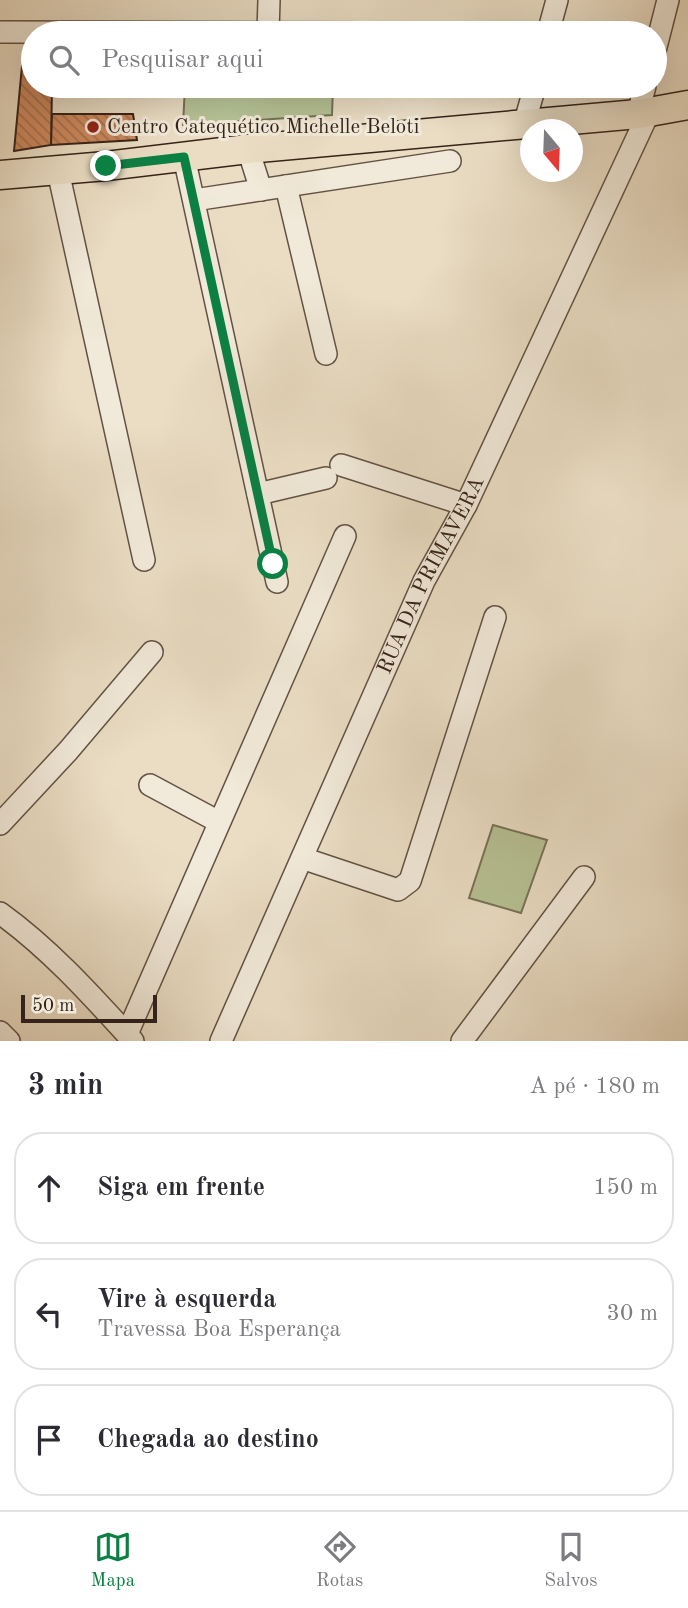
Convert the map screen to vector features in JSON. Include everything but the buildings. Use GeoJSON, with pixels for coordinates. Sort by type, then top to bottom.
{"type":"FeatureCollection","features":[{"type":"Feature","properties":{"kind":"main road"},"geometry":{"type":"LineString","coordinates":[[558,119],[644,104],[688,105]]}},
{"type":"Feature","properties":{"kind":"main road"},"geometry":{"type":"LineString","coordinates":[[0,175],[248,149],[520,125]]}},
{"type":"Feature","properties":{"kind":"street"},"geometry":{"type":"LineString","coordinates":[[268,21],[269,0]]}},
{"type":"Feature","properties":{"kind":"street"},"geometry":{"type":"LineString","coordinates":[[551,21],[557,0]]}},
{"type":"Feature","properties":{"kind":"street"},"geometry":{"type":"LineString","coordinates":[[663,21],[668,0]]}},
{"type":"Feature","properties":{"kind":"street"},"geometry":{"type":"LineString","coordinates":[[0,32],[21,32]]}},
{"type":"Feature","properties":{"kind":"street"},"geometry":{"type":"LineString","coordinates":[[526,119],[532,98]]}},
{"type":"Feature","properties":{"kind":"street","name":"RUA DA PRIMAVERA"},"geometry":{"type":"LineString","coordinates":[[221,1041],[424,581],[466,505],[644,104]]}},
{"type":"Feature","properties":{"kind":"street"},"geometry":{"type":"LineString","coordinates":[[248,149],[261,190]]}},
{"type":"Feature","properties":{"kind":"street"},"geometry":{"type":"LineString","coordinates":[[184,157],[277,582]]}},
{"type":"Feature","properties":{"kind":"street"},"geometry":{"type":"LineString","coordinates":[[194,200],[450,161]]}},
{"type":"Feature","properties":{"kind":"street"},"geometry":{"type":"LineString","coordinates":[[58,171],[144,560]]}},
{"type":"Feature","properties":{"kind":"street"},"geometry":{"type":"LineString","coordinates":[[286,186],[326,354]]}},
{"type":"Feature","properties":{"kind":"street"},"geometry":{"type":"LineString","coordinates":[[258,494],[334,472],[466,505]]}},
{"type":"Feature","properties":{"kind":"street"},"geometry":{"type":"LineString","coordinates":[[0,913],[23,929],[62,966],[130,1038],[219,822],[345,536]]}},
{"type":"Feature","properties":{"kind":"street"},"geometry":{"type":"LineString","coordinates":[[302,858],[398,890],[410,881],[495,617]]}},
{"type":"Feature","properties":{"kind":"street"},"geometry":{"type":"LineString","coordinates":[[0,824],[68,751],[152,652]]}},
{"type":"Feature","properties":{"kind":"street"},"geometry":{"type":"LineString","coordinates":[[150,785],[219,822]]}},
{"type":"Feature","properties":{"kind":"street"},"geometry":{"type":"LineString","coordinates":[[462,1041],[584,877]]}},
{"type":"Feature","properties":{"kind":"street"},"geometry":{"type":"LineString","coordinates":[[0,1032],[9,1041]]}},
{"type":"Feature","properties":{"kind":"green space"},"geometry":{"type":"Polygon","coordinates":[[[184,98],[333,98],[332,115],[183,125],[184,98]]]}},
{"type":"Feature","properties":{"kind":"green space"},"geometry":{"type":"Polygon","coordinates":[[[493,825],[547,840],[521,913],[469,898],[493,825]]]}},
{"type":"Feature","properties":{"kind":"place","name":"Centro Catequético Michelle Beloti"},"geometry":{"type":"Point","coordinates":[93,127]}},
{"type":"Feature","properties":{"kind":"route"},"geometry":{"type":"LineString","coordinates":[[106,166],[184,157],[273,564]]}}]}
